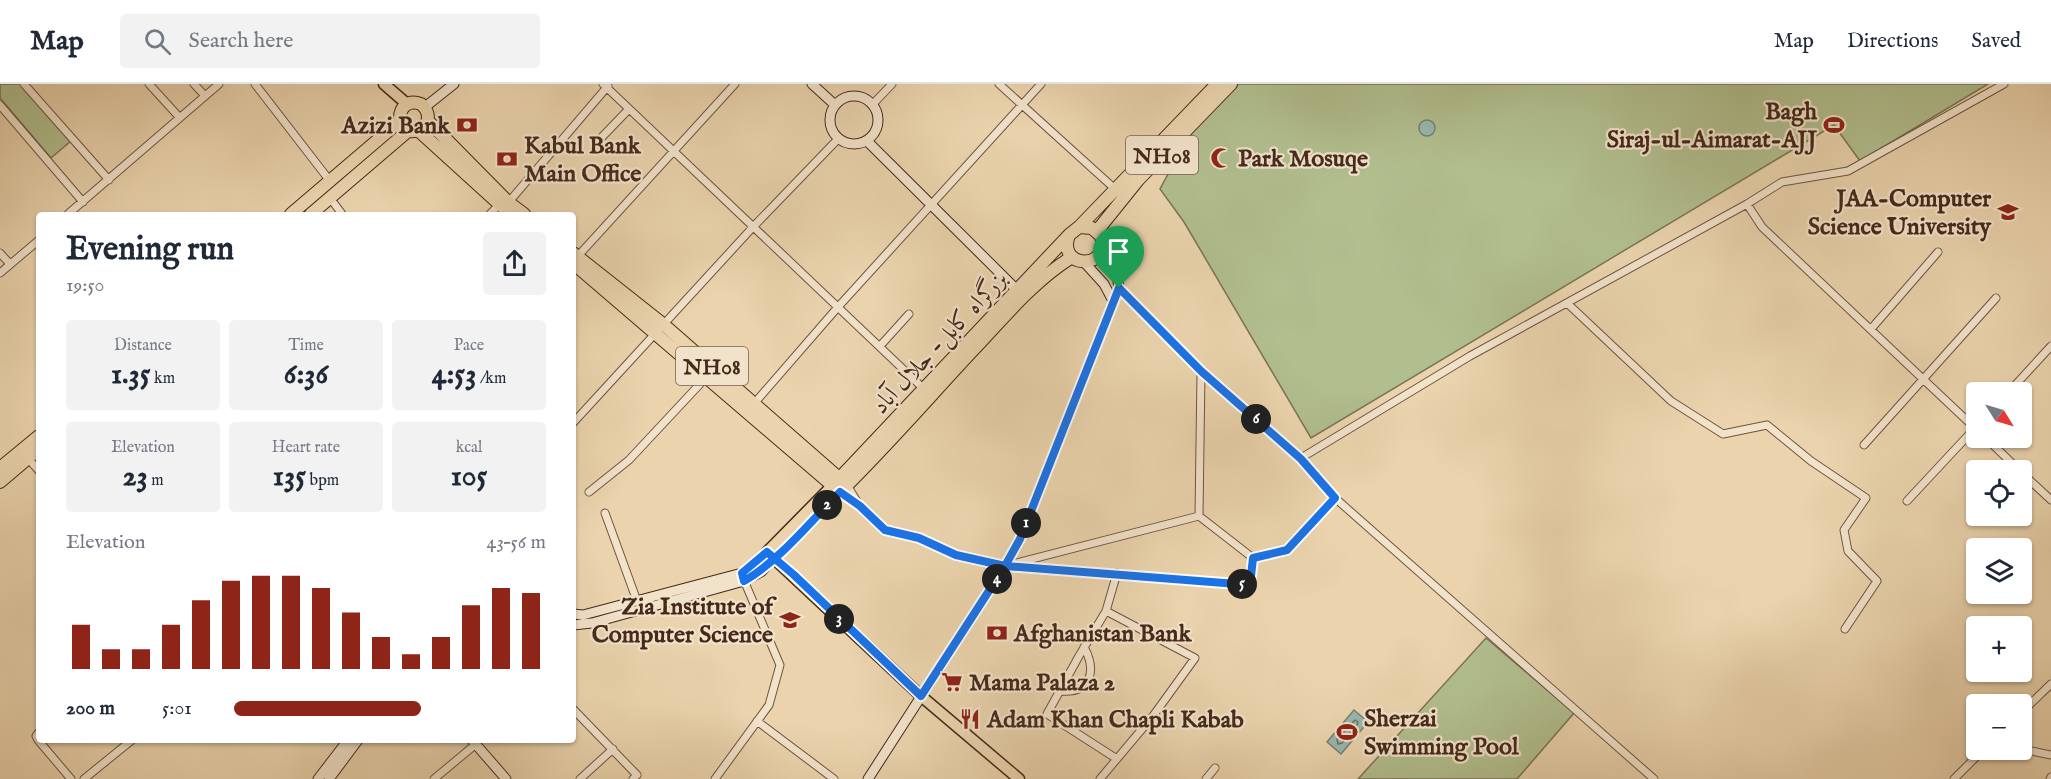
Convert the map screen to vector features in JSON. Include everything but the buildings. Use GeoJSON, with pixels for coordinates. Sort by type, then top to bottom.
{"type":"FeatureCollection","features":[{"type":"Feature","properties":{"kind":"highway","name":"بزرگراه کابل- جلال آباد"},"geometry":{"type":"LineString","coordinates":[[840,485],[924,389],[1017,290],[1217,84]]}},
{"type":"Feature","properties":{"kind":"highway","name":"NH08"},"geometry":{"type":"LineString","coordinates":[[1097,231],[1138,180],[1231,84]]}},
{"type":"Feature","properties":{"kind":"highway"},"geometry":{"type":"LineString","coordinates":[[293,212],[399,121],[401,110],[407,104],[417,102],[425,107],[429,115],[423,129],[414,131],[313,212]]}},
{"type":"Feature","properties":{"kind":"highway"},"geometry":{"type":"LineString","coordinates":[[399,121],[505,207]]}},
{"type":"Feature","properties":{"kind":"highway"},"geometry":{"type":"LineString","coordinates":[[428,121],[505,207]]}},
{"type":"Feature","properties":{"kind":"highway"},"geometry":{"type":"LineString","coordinates":[[840,485],[1037,284],[1060,265],[1078,260],[1095,259],[1102,249],[1101,236],[1092,228],[1074,231],[1067,247],[1078,260]]}},
{"type":"Feature","properties":{"kind":"highway","name":"NH08"},"geometry":{"type":"LineString","coordinates":[[576,260],[840,485]]}},
{"type":"Feature","properties":{"kind":"highway","name":"NH08"},"geometry":{"type":"LineString","coordinates":[[660,329],[703,374],[750,407]]}},
{"type":"Feature","properties":{"kind":"highway"},"geometry":{"type":"LineString","coordinates":[[0,482],[36,440]]}},
{"type":"Feature","properties":{"kind":"highway"},"geometry":{"type":"LineString","coordinates":[[0,468],[36,450]]}},
{"type":"Feature","properties":{"kind":"main road"},"geometry":{"type":"LineString","coordinates":[[384,84],[407,104]]}},
{"type":"Feature","properties":{"kind":"main road"},"geometry":{"type":"LineString","coordinates":[[425,107],[454,84]]}},
{"type":"Feature","properties":{"kind":"main road"},"geometry":{"type":"LineString","coordinates":[[812,84],[835,105]]}},
{"type":"Feature","properties":{"kind":"main road"},"geometry":{"type":"LineString","coordinates":[[850,96],[866,99],[873,104],[879,121],[876,130],[867,141],[852,145],[838,139],[829,122],[830,113],[835,105],[850,96]]}},
{"type":"Feature","properties":{"kind":"main road"},"geometry":{"type":"LineString","coordinates":[[867,141],[1017,290]]}},
{"type":"Feature","properties":{"kind":"main road"},"geometry":{"type":"LineString","coordinates":[[868,779],[1020,539],[1119,288],[1117,272],[1111,259],[1102,249]]}},
{"type":"Feature","properties":{"kind":"main road"},"geometry":{"type":"LineString","coordinates":[[1078,260],[1104,284],[1113,302]]}},
{"type":"Feature","properties":{"kind":"main road"},"geometry":{"type":"LineString","coordinates":[[576,625],[592,623],[743,577],[771,555],[840,485]]}},
{"type":"Feature","properties":{"kind":"main road"},"geometry":{"type":"LineString","coordinates":[[771,555],[921,696],[1019,779]]}},
{"type":"Feature","properties":{"kind":"main road"},"geometry":{"type":"LineString","coordinates":[[576,614],[584,615],[743,577]]}},
{"type":"Feature","properties":{"kind":"main road"},"geometry":{"type":"LineString","coordinates":[[318,779],[344,743]]}},
{"type":"Feature","properties":{"kind":"main road"},"geometry":{"type":"LineString","coordinates":[[329,779],[356,743]]}},
{"type":"Feature","properties":{"kind":"main road"},"geometry":{"type":"LineString","coordinates":[[475,743],[506,779]]}},
{"type":"Feature","properties":{"kind":"street"},"geometry":{"type":"LineString","coordinates":[[24,84],[109,180]]}},
{"type":"Feature","properties":{"kind":"street"},"geometry":{"type":"LineString","coordinates":[[149,84],[180,118]]}},
{"type":"Feature","properties":{"kind":"street"},"geometry":{"type":"LineString","coordinates":[[194,84],[205,96]]}},
{"type":"Feature","properties":{"kind":"street"},"geometry":{"type":"LineString","coordinates":[[70,212],[219,84]]}},
{"type":"Feature","properties":{"kind":"street"},"geometry":{"type":"LineString","coordinates":[[255,84],[330,181]]}},
{"type":"Feature","properties":{"kind":"street"},"geometry":{"type":"LineString","coordinates":[[576,256],[735,84]]}},
{"type":"Feature","properties":{"kind":"street"},"geometry":{"type":"LineString","coordinates":[[873,104],[892,84]]}},
{"type":"Feature","properties":{"kind":"street"},"geometry":{"type":"LineString","coordinates":[[999,84],[1114,189]]}},
{"type":"Feature","properties":{"kind":"street"},"geometry":{"type":"LineString","coordinates":[[750,407],[930,204],[1041,84]]}},
{"type":"Feature","properties":{"kind":"street"},"geometry":{"type":"LineString","coordinates":[[1301,459],[1470,356],[1747,204],[1782,182],[1848,171],[2004,84]]}},
{"type":"Feature","properties":{"kind":"street"},"geometry":{"type":"LineString","coordinates":[[505,207],[606,85],[924,389]]}},
{"type":"Feature","properties":{"kind":"street"},"geometry":{"type":"LineString","coordinates":[[0,105],[83,202]]}},
{"type":"Feature","properties":{"kind":"street"},"geometry":{"type":"LineString","coordinates":[[601,138],[629,109]]}},
{"type":"Feature","properties":{"kind":"street"},"geometry":{"type":"LineString","coordinates":[[576,420],[753,227],[838,139]]}},
{"type":"Feature","properties":{"kind":"street"},"geometry":{"type":"LineString","coordinates":[[330,198],[340,212]]}},
{"type":"Feature","properties":{"kind":"street"},"geometry":{"type":"LineString","coordinates":[[1747,204],[1762,227],[1966,419]]}},
{"type":"Feature","properties":{"kind":"street"},"geometry":{"type":"LineString","coordinates":[[0,273],[36,242]]}},
{"type":"Feature","properties":{"kind":"street"},"geometry":{"type":"LineString","coordinates":[[1871,329],[1938,252]]}},
{"type":"Feature","properties":{"kind":"street"},"geometry":{"type":"LineString","coordinates":[[0,253],[10,264]]}},
{"type":"Feature","properties":{"kind":"street"},"geometry":{"type":"LineString","coordinates":[[1119,288],[1201,371],[1301,459],[1335,498],[1654,779]]}},
{"type":"Feature","properties":{"kind":"street"},"geometry":{"type":"LineString","coordinates":[[1864,445],[1996,298]]}},
{"type":"Feature","properties":{"kind":"street"},"geometry":{"type":"LineString","coordinates":[[1567,303],[1671,401],[1724,434],[1767,425],[1811,461],[1866,498],[1844,530],[1848,551],[1877,581],[1845,629]]}},
{"type":"Feature","properties":{"kind":"street"},"geometry":{"type":"LineString","coordinates":[[880,346],[909,314]]}},
{"type":"Feature","properties":{"kind":"street"},"geometry":{"type":"LineString","coordinates":[[2018,382],[2051,346]]}},
{"type":"Feature","properties":{"kind":"street"},"geometry":{"type":"LineString","coordinates":[[1199,516],[1201,371]]}},
{"type":"Feature","properties":{"kind":"street"},"geometry":{"type":"LineString","coordinates":[[590,492],[644,445],[699,384],[703,374]]}},
{"type":"Feature","properties":{"kind":"street"},"geometry":{"type":"LineString","coordinates":[[1907,501],[1966,439]]}},
{"type":"Feature","properties":{"kind":"street"},"geometry":{"type":"LineString","coordinates":[[1996,448],[2009,460]]}},
{"type":"Feature","properties":{"kind":"street"},"geometry":{"type":"LineString","coordinates":[[25,454],[36,467]]}},
{"type":"Feature","properties":{"kind":"street"},"geometry":{"type":"LineString","coordinates":[[2032,482],[2051,500]]}},
{"type":"Feature","properties":{"kind":"street"},"geometry":{"type":"LineString","coordinates":[[840,485],[852,490],[860,506],[885,530],[919,538],[956,555],[1005,566],[1250,585],[1253,558]]}},
{"type":"Feature","properties":{"kind":"street"},"geometry":{"type":"LineString","coordinates":[[1253,558],[1287,550],[1335,498]]}},
{"type":"Feature","properties":{"kind":"street"},"geometry":{"type":"LineString","coordinates":[[605,513],[638,601]]}},
{"type":"Feature","properties":{"kind":"street"},"geometry":{"type":"LineString","coordinates":[[1005,566],[1199,516]]}},
{"type":"Feature","properties":{"kind":"street"},"geometry":{"type":"LineString","coordinates":[[1199,516],[1253,558]]}},
{"type":"Feature","properties":{"kind":"street"},"geometry":{"type":"LineString","coordinates":[[1117,573],[1106,611],[1047,714],[1117,759]]}},
{"type":"Feature","properties":{"kind":"street"},"geometry":{"type":"LineString","coordinates":[[715,779],[769,705],[780,664],[743,577]]}},
{"type":"Feature","properties":{"kind":"street"},"geometry":{"type":"LineString","coordinates":[[1100,779],[1153,716],[1196,658],[1106,611]]}},
{"type":"Feature","properties":{"kind":"street"},"geometry":{"type":"LineString","coordinates":[[1060,691],[1076,690],[1089,677],[1092,667],[1084,647]]}},
{"type":"Feature","properties":{"kind":"street"},"geometry":{"type":"LineString","coordinates":[[2032,702],[2051,684]]}},
{"type":"Feature","properties":{"kind":"street"},"geometry":{"type":"LineString","coordinates":[[576,712],[613,749],[637,778]]}},
{"type":"Feature","properties":{"kind":"street"},"geometry":{"type":"LineString","coordinates":[[757,721],[834,779]]}},
{"type":"Feature","properties":{"kind":"street"},"geometry":{"type":"LineString","coordinates":[[41,743],[71,779]]}},
{"type":"Feature","properties":{"kind":"street"},"geometry":{"type":"LineString","coordinates":[[84,779],[128,743]]}},
{"type":"Feature","properties":{"kind":"street"},"geometry":{"type":"LineString","coordinates":[[434,779],[473,743]]}},
{"type":"Feature","properties":{"kind":"street"},"geometry":{"type":"LineString","coordinates":[[580,779],[613,749]]}},
{"type":"Feature","properties":{"kind":"street"},"geometry":{"type":"LineString","coordinates":[[2032,751],[2051,755]]}},
{"type":"Feature","properties":{"kind":"street"},"geometry":{"type":"LineString","coordinates":[[1954,779],[1973,760]]}},
{"type":"Feature","properties":{"kind":"street"},"geometry":{"type":"LineString","coordinates":[[1206,779],[1215,768]]}},
{"type":"Feature","properties":{"kind":"green space"},"geometry":{"type":"Polygon","coordinates":[[[0,84],[21,84],[71,141],[51,158],[0,98],[0,84]]]}},
{"type":"Feature","properties":{"kind":"green space"},"geometry":{"type":"Polygon","coordinates":[[[1238,84],[1988,84],[1860,161],[1834,125],[1311,438],[1184,222],[1160,189],[1194,126],[1238,84]]]}},
{"type":"Feature","properties":{"kind":"green space"},"geometry":{"type":"Polygon","coordinates":[[[1486,638],[1574,713],[1517,779],[1358,779],[1486,638]]]}},
{"type":"Feature","properties":{"kind":"water"},"geometry":{"type":"Polygon","coordinates":[[[1424,120],[1430,120],[1435,128],[1433,134],[1424,136],[1419,131],[1419,125],[1424,120]]]}},
{"type":"Feature","properties":{"kind":"water","name":"Sherzai Swimming Pool"},"geometry":{"type":"Polygon","coordinates":[[[1354,710],[1368,722],[1341,754],[1327,742],[1354,710]]]}},
{"type":"Feature","properties":{"kind":"place","name":"Azizi Bank"},"geometry":{"type":"Point","coordinates":[467,125]}},
{"type":"Feature","properties":{"kind":"place","name":"Bagh Siraj-ul-Aimarat-AJJ"},"geometry":{"type":"Point","coordinates":[1834,125]}},
{"type":"Feature","properties":{"kind":"place","name":"Park Mosuqe"},"geometry":{"type":"Point","coordinates":[1221,158]}},
{"type":"Feature","properties":{"kind":"place","name":"Kabul Bank Main Office"},"geometry":{"type":"Point","coordinates":[507,159]}},
{"type":"Feature","properties":{"kind":"place","name":"JAA-Computer Science University"},"geometry":{"type":"Point","coordinates":[2008,212]}},
{"type":"Feature","properties":{"kind":"place","name":"Zia Institute of Computer Science"},"geometry":{"type":"Point","coordinates":[790,620]}},
{"type":"Feature","properties":{"kind":"place","name":"Afghanistan Bank"},"geometry":{"type":"Point","coordinates":[997,633]}},
{"type":"Feature","properties":{"kind":"place","name":"Mama Palaza 2"},"geometry":{"type":"Point","coordinates":[952,682]}},
{"type":"Feature","properties":{"kind":"place","name":"Adam Khan Chapli Kabab"},"geometry":{"type":"Point","coordinates":[970,719]}},
{"type":"Feature","properties":{"kind":"place","name":"Sherzai Swimming Pool"},"geometry":{"type":"Point","coordinates":[1347,732]}},
{"type":"Feature","properties":{"kind":"route"},"geometry":{"type":"LineString","coordinates":[[1119,288],[1020,539],[1005,566],[956,555],[919,538],[885,530],[860,506],[840,492],[807,524],[774,558],[761,572],[744,581],[742,573],[755,565],[767,552],[774,558],[778,561],[794,575],[921,696],[1005,566],[1250,585],[1253,558],[1287,550],[1335,498],[1301,459],[1201,371],[1119,288]]}}]}
